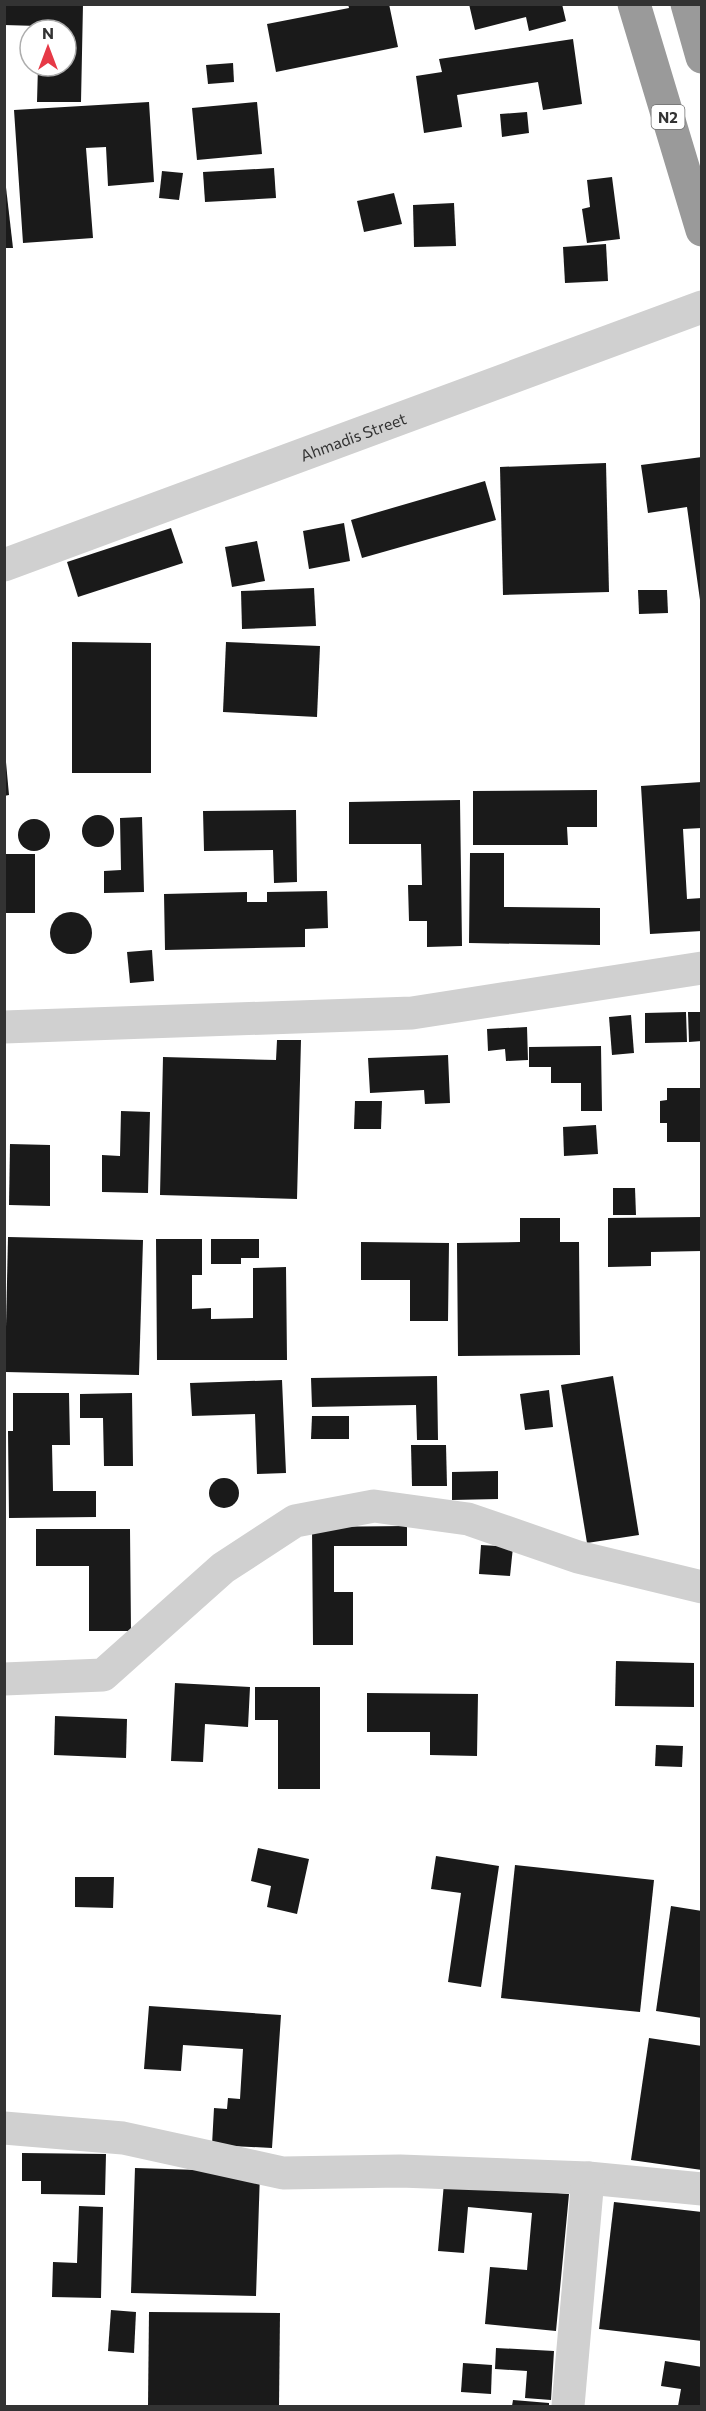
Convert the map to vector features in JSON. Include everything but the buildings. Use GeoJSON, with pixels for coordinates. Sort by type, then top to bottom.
{"type":"FeatureCollection","features":[{"type":"Feature","properties":{"kind":"highway","name":"N2"},"geometry":{"type":"LineString","coordinates":[[634,4],[702,230]]}},
{"type":"Feature","properties":{"kind":"highway"},"geometry":{"type":"LineString","coordinates":[[687,4],[702,57]]}},
{"type":"Feature","properties":{"kind":"street","name":"Ahmadis Street"},"geometry":{"type":"LineString","coordinates":[[4,565],[702,307]]}},
{"type":"Feature","properties":{"kind":"street"},"geometry":{"type":"LineString","coordinates":[[4,1028],[412,1013],[702,968]]}},
{"type":"Feature","properties":{"kind":"street"},"geometry":{"type":"LineString","coordinates":[[4,1679],[103,1675],[223,1568],[295,1521],[374,1506],[468,1519],[578,1557],[702,1587]]}},
{"type":"Feature","properties":{"kind":"street"},"geometry":{"type":"LineString","coordinates":[[4,2128],[123,2138],[283,2174],[400,2171],[588,2178],[702,2189]]}},
{"type":"Feature","properties":{"kind":"street"},"geometry":{"type":"LineString","coordinates":[[568,2406],[588,2178]]}}]}
